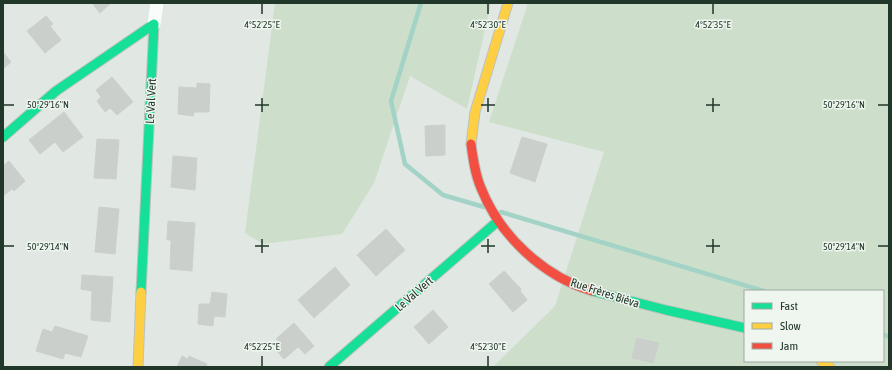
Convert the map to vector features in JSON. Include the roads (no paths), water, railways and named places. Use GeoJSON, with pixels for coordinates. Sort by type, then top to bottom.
{"type":"FeatureCollection","features":[{"type":"Feature","properties":{"kind":"street"},"geometry":{"type":"LineString","coordinates":[[3,137],[56,91],[154,24],[157,3]]}},
{"type":"Feature","properties":{"kind":"street","name":"Rue Frères Biéva"},"geometry":{"type":"LineString","coordinates":[[508,3],[475,113],[471,142],[476,171],[484,198],[498,220],[518,244],[541,265],[578,286],[660,310],[744,328]]}},
{"type":"Feature","properties":{"kind":"street","name":"Le Val Vert"},"geometry":{"type":"LineString","coordinates":[[138,367],[154,24]]}},
{"type":"Feature","properties":{"kind":"street","name":"Le Val Vert"},"geometry":{"type":"LineString","coordinates":[[329,367],[498,220]]}},
{"type":"Feature","properties":{"kind":"waterway"},"geometry":{"type":"LineString","coordinates":[[421,3],[391,101],[405,164],[443,195],[484,207]]}},
{"type":"Feature","properties":{"kind":"waterway"},"geometry":{"type":"LineString","coordinates":[[501,212],[761,290]]}},
{"type":"Feature","properties":{"kind":"waterway"},"geometry":{"type":"LineString","coordinates":[[884,334],[889,337]]}}]}
